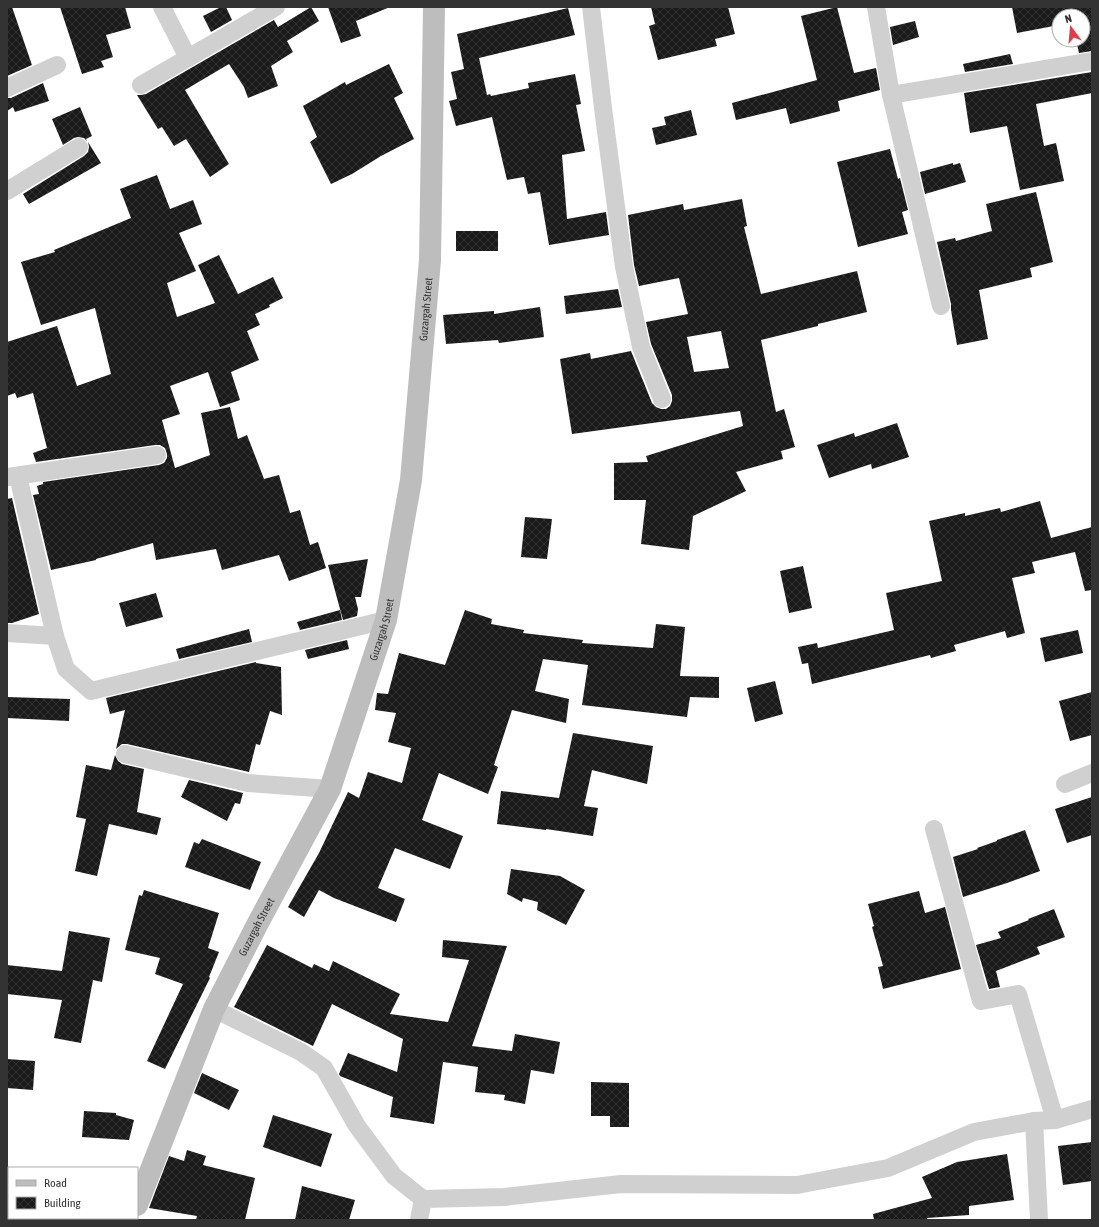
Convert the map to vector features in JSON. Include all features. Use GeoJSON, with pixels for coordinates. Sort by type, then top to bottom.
{"type":"FeatureCollection","features":[{"type":"Feature","properties":{"kind":"street"},"geometry":{"type":"LineString","coordinates":[[162,7],[188,58]]}},
{"type":"Feature","properties":{"kind":"street"},"geometry":{"type":"LineString","coordinates":[[141,85],[276,7]]}},
{"type":"Feature","properties":{"kind":"street","name":"Guzargah Street"},"geometry":{"type":"LineString","coordinates":[[138,1202],[214,1009],[330,789],[386,620],[410,480],[430,260],[434,7]]}},
{"type":"Feature","properties":{"kind":"street"},"geometry":{"type":"LineString","coordinates":[[591,7],[624,267],[641,347],[662,398]]}},
{"type":"Feature","properties":{"kind":"street"},"geometry":{"type":"LineString","coordinates":[[876,7],[892,95],[941,306]]}},
{"type":"Feature","properties":{"kind":"street"},"geometry":{"type":"LineString","coordinates":[[892,95],[1092,61]]}},
{"type":"Feature","properties":{"kind":"street"},"geometry":{"type":"LineString","coordinates":[[7,88],[57,65]]}},
{"type":"Feature","properties":{"kind":"street"},"geometry":{"type":"LineString","coordinates":[[7,191],[79,147]]}},
{"type":"Feature","properties":{"kind":"street"},"geometry":{"type":"LineString","coordinates":[[158,455],[13,476],[55,636],[66,668],[91,691],[386,620]]}},
{"type":"Feature","properties":{"kind":"street"},"geometry":{"type":"LineString","coordinates":[[7,633],[55,636]]}},
{"type":"Feature","properties":{"kind":"street"},"geometry":{"type":"LineString","coordinates":[[125,754],[248,783],[330,789]]}},
{"type":"Feature","properties":{"kind":"street"},"geometry":{"type":"LineString","coordinates":[[1065,784],[1092,773]]}},
{"type":"Feature","properties":{"kind":"street"},"geometry":{"type":"LineString","coordinates":[[934,829],[981,1001],[1018,994],[1055,1120]]}},
{"type":"Feature","properties":{"kind":"street"},"geometry":{"type":"LineString","coordinates":[[214,1009],[301,1052],[324,1068],[357,1126],[394,1176],[423,1199],[504,1197],[621,1184],[797,1185],[888,1168],[974,1132],[1034,1121],[1055,1120],[1092,1109]]}},
{"type":"Feature","properties":{"kind":"street"},"geometry":{"type":"LineString","coordinates":[[1034,1121],[1040,1220]]}},
{"type":"Feature","properties":{"kind":"street"},"geometry":{"type":"LineString","coordinates":[[419,1220],[423,1199]]}},
{"type":"Feature","properties":{"kind":"building"},"geometry":{"type":"Polygon","coordinates":[[[7,7],[12,7],[32,65],[7,76],[7,7]]]}},
{"type":"Feature","properties":{"kind":"building"},"geometry":{"type":"Polygon","coordinates":[[[60,7],[125,7],[131,28],[106,35],[113,57],[101,61],[104,67],[82,74],[60,7]]]}},
{"type":"Feature","properties":{"kind":"building"},"geometry":{"type":"Polygon","coordinates":[[[221,7],[226,7],[232,20],[211,32],[203,16],[221,7]]]}},
{"type":"Feature","properties":{"kind":"building"},"geometry":{"type":"Polygon","coordinates":[[[311,7],[319,21],[287,41],[293,52],[271,66],[278,86],[248,98],[244,87],[229,64],[185,90],[229,164],[210,177],[186,139],[174,146],[162,127],[158,129],[137,95],[146,94],[274,20],[278,27],[311,7]]]}},
{"type":"Feature","properties":{"kind":"building"},"geometry":{"type":"Polygon","coordinates":[[[328,7],[390,7],[356,21],[361,36],[341,43],[328,7]]]}},
{"type":"Feature","properties":{"kind":"building"},"geometry":{"type":"Polygon","coordinates":[[[651,7],[728,7],[735,34],[715,39],[717,46],[658,60],[649,26],[655,24],[651,7]]]}},
{"type":"Feature","properties":{"kind":"building"},"geometry":{"type":"Polygon","coordinates":[[[837,7],[854,73],[876,68],[880,90],[838,101],[840,111],[790,124],[786,108],[736,120],[732,103],[817,80],[801,16],[837,7]]]}},
{"type":"Feature","properties":{"kind":"building"},"geometry":{"type":"Polygon","coordinates":[[[1012,7],[1092,7],[1092,51],[1079,53],[1078,48],[1091,48],[1091,8],[1051,8],[1051,27],[1017,33],[1012,7]]]}},
{"type":"Feature","properties":{"kind":"building"},"geometry":{"type":"Polygon","coordinates":[[[568,8],[575,35],[479,58],[487,95],[490,94],[491,96],[529,88],[528,83],[575,74],[581,104],[576,105],[585,151],[562,155],[567,219],[606,212],[609,235],[549,245],[540,192],[528,194],[524,177],[507,180],[492,117],[456,126],[449,101],[457,99],[451,72],[464,69],[457,34],[568,8]]]}},
{"type":"Feature","properties":{"kind":"building"},"geometry":{"type":"Polygon","coordinates":[[[915,21],[919,37],[893,45],[890,27],[915,21]]]}},
{"type":"Feature","properties":{"kind":"building"},"geometry":{"type":"Polygon","coordinates":[[[1010,54],[1013,64],[965,72],[963,64],[1010,54]]]}},
{"type":"Feature","properties":{"kind":"building"},"geometry":{"type":"Polygon","coordinates":[[[389,64],[403,93],[394,98],[414,139],[381,156],[352,174],[331,184],[310,142],[317,137],[303,106],[345,82],[346,85],[389,64]]]}},
{"type":"Feature","properties":{"kind":"building"},"geometry":{"type":"Polygon","coordinates":[[[1092,72],[1092,93],[1036,104],[1044,146],[1056,143],[1064,181],[1020,190],[1007,126],[970,133],[964,93],[1092,72]]]}},
{"type":"Feature","properties":{"kind":"building"},"geometry":{"type":"Polygon","coordinates":[[[43,83],[49,101],[15,112],[13,107],[7,111],[7,98],[11,98],[43,83]]]}},
{"type":"Feature","properties":{"kind":"building"},"geometry":{"type":"Polygon","coordinates":[[[80,107],[92,136],[86,139],[87,141],[84,138],[74,138],[63,145],[52,119],[80,107]]]}},
{"type":"Feature","properties":{"kind":"building"},"geometry":{"type":"Polygon","coordinates":[[[691,110],[697,135],[656,145],[652,128],[666,125],[664,117],[691,110]]]}},
{"type":"Feature","properties":{"kind":"building"},"geometry":{"type":"Polygon","coordinates":[[[88,142],[101,163],[29,204],[23,194],[84,156],[88,152],[88,142]]]}},
{"type":"Feature","properties":{"kind":"building"},"geometry":{"type":"Polygon","coordinates":[[[890,149],[898,179],[900,178],[908,210],[902,212],[908,234],[858,247],[837,162],[890,149]]]}},
{"type":"Feature","properties":{"kind":"building"},"geometry":{"type":"Polygon","coordinates":[[[953,163],[953,165],[960,163],[966,182],[925,194],[920,172],[953,163]]]}},
{"type":"Feature","properties":{"kind":"building"},"geometry":{"type":"Polygon","coordinates":[[[157,175],[170,209],[193,200],[202,224],[179,233],[196,271],[167,283],[177,317],[215,303],[198,265],[219,255],[238,294],[273,277],[283,298],[269,305],[270,307],[255,314],[260,325],[247,331],[259,360],[231,372],[240,400],[220,407],[208,372],[170,386],[180,414],[162,420],[175,468],[210,455],[201,413],[230,407],[238,439],[247,435],[264,479],[279,475],[290,513],[300,510],[310,545],[318,542],[326,568],[289,581],[279,555],[222,570],[216,549],[156,560],[153,543],[96,560],[51,570],[33,495],[39,494],[37,486],[43,484],[43,482],[159,465],[164,463],[167,458],[167,454],[165,448],[160,445],[155,445],[36,462],[33,453],[47,448],[33,393],[17,398],[15,393],[7,396],[7,342],[57,326],[77,386],[111,374],[95,308],[41,325],[21,262],[55,252],[54,250],[131,218],[120,189],[157,175]]]}},
{"type":"Feature","properties":{"kind":"building"},"geometry":{"type":"Polygon","coordinates":[[[1036,192],[1053,262],[1030,268],[1032,277],[979,290],[988,339],[957,345],[951,304],[937,242],[955,238],[956,241],[992,231],[986,204],[1036,192]]]}},
{"type":"Feature","properties":{"kind":"building"},"geometry":{"type":"Polygon","coordinates":[[[742,199],[747,226],[744,227],[761,294],[857,271],[867,312],[761,340],[776,412],[784,409],[795,447],[781,451],[783,459],[736,472],[746,491],[693,516],[689,550],[641,544],[646,500],[614,500],[614,463],[648,462],[646,456],[743,426],[740,411],[572,434],[560,359],[590,353],[591,359],[631,351],[652,403],[661,409],[666,409],[670,406],[672,395],[651,344],[646,322],[688,314],[679,278],[639,286],[634,265],[628,215],[683,204],[684,210],[742,199]],[[721,331],[687,337],[694,372],[729,368],[721,331]]]}},
{"type":"Feature","properties":{"kind":"building"},"geometry":{"type":"Polygon","coordinates":[[[456,231],[498,231],[498,251],[456,251],[456,231]]]}},
{"type":"Feature","properties":{"kind":"building"},"geometry":{"type":"Polygon","coordinates":[[[618,289],[622,307],[566,314],[564,296],[618,289]]]}},
{"type":"Feature","properties":{"kind":"building"},"geometry":{"type":"Polygon","coordinates":[[[540,307],[544,337],[499,343],[498,340],[446,344],[443,315],[494,311],[494,314],[540,307]]]}},
{"type":"Feature","properties":{"kind":"building"},"geometry":{"type":"Polygon","coordinates":[[[897,423],[909,457],[872,469],[871,464],[829,478],[817,445],[854,433],[855,437],[897,423]]]}},
{"type":"Feature","properties":{"kind":"building"},"geometry":{"type":"Polygon","coordinates":[[[12,498],[39,614],[12,623],[7,623],[7,499],[12,498]]]}},
{"type":"Feature","properties":{"kind":"building"},"geometry":{"type":"Polygon","coordinates":[[[1040,501],[1051,538],[1092,527],[1092,590],[1085,591],[1075,552],[1032,562],[1035,573],[1012,578],[1025,633],[1007,638],[1005,631],[954,645],[956,651],[931,658],[930,655],[812,684],[808,663],[802,664],[798,647],[817,643],[818,648],[894,630],[886,593],[942,581],[929,521],[965,513],[965,516],[1000,508],[1001,512],[1040,501]]]}},
{"type":"Feature","properties":{"kind":"building"},"geometry":{"type":"Polygon","coordinates":[[[525,517],[552,519],[547,559],[521,557],[525,517]]]}},
{"type":"Feature","properties":{"kind":"building"},"geometry":{"type":"Polygon","coordinates":[[[368,559],[361,597],[355,597],[358,609],[357,616],[343,620],[328,565],[368,559]]]}},
{"type":"Feature","properties":{"kind":"building"},"geometry":{"type":"Polygon","coordinates":[[[803,566],[812,608],[789,613],[780,571],[803,566]]]}},
{"type":"Feature","properties":{"kind":"building"},"geometry":{"type":"Polygon","coordinates":[[[156,593],[163,617],[126,627],[119,603],[156,593]]]}},
{"type":"Feature","properties":{"kind":"building"},"geometry":{"type":"Polygon","coordinates":[[[340,610],[342,620],[300,630],[297,622],[340,610]]]}},
{"type":"Feature","properties":{"kind":"building"},"geometry":{"type":"Polygon","coordinates":[[[465,610],[492,619],[491,624],[524,630],[523,633],[583,640],[582,643],[653,648],[656,624],[685,627],[680,676],[719,677],[719,698],[690,697],[687,717],[582,705],[588,665],[543,659],[535,691],[569,699],[566,723],[512,710],[494,765],[498,767],[488,794],[439,773],[422,820],[463,836],[450,869],[395,848],[378,888],[405,899],[396,922],[334,898],[319,890],[304,917],[288,907],[319,853],[348,792],[359,798],[368,772],[402,783],[411,748],[388,742],[396,713],[375,710],[377,693],[388,694],[399,653],[445,665],[465,610]]]}},
{"type":"Feature","properties":{"kind":"building"},"geometry":{"type":"Polygon","coordinates":[[[249,629],[252,642],[179,659],[176,649],[249,629]]]}},
{"type":"Feature","properties":{"kind":"building"},"geometry":{"type":"Polygon","coordinates":[[[1078,630],[1083,653],[1045,662],[1040,638],[1078,630]]]}},
{"type":"Feature","properties":{"kind":"building"},"geometry":{"type":"Polygon","coordinates":[[[347,640],[349,649],[308,659],[305,650],[347,640]]]}},
{"type":"Feature","properties":{"kind":"building"},"geometry":{"type":"Polygon","coordinates":[[[256,662],[281,667],[282,715],[270,711],[260,745],[256,744],[249,772],[127,744],[122,744],[116,749],[125,710],[110,714],[106,698],[256,662]]]}},
{"type":"Feature","properties":{"kind":"building"},"geometry":{"type":"Polygon","coordinates":[[[775,681],[783,714],[755,722],[747,688],[775,681]]]}},
{"type":"Feature","properties":{"kind":"building"},"geometry":{"type":"Polygon","coordinates":[[[1092,692],[1092,735],[1070,741],[1059,701],[1092,692]]]}},
{"type":"Feature","properties":{"kind":"building"},"geometry":{"type":"Polygon","coordinates":[[[7,697],[70,699],[69,721],[7,718],[7,697]]]}},
{"type":"Feature","properties":{"kind":"building"},"geometry":{"type":"Polygon","coordinates":[[[573,733],[653,746],[647,784],[592,770],[584,806],[598,808],[593,836],[497,824],[501,791],[559,798],[573,733]]]}},
{"type":"Feature","properties":{"kind":"building"},"geometry":{"type":"Polygon","coordinates":[[[115,755],[118,761],[122,764],[144,769],[137,812],[161,818],[157,835],[109,824],[97,876],[75,871],[86,819],[76,817],[86,765],[111,770],[115,755]]]}},
{"type":"Feature","properties":{"kind":"building"},"geometry":{"type":"Polygon","coordinates":[[[189,780],[243,793],[240,804],[235,803],[227,821],[181,797],[189,780]]]}},
{"type":"Feature","properties":{"kind":"building"},"geometry":{"type":"Polygon","coordinates":[[[1092,797],[1092,835],[1067,843],[1055,809],[1092,797]]]}},
{"type":"Feature","properties":{"kind":"building"},"geometry":{"type":"Polygon","coordinates":[[[1025,830],[1040,871],[963,897],[953,857],[978,849],[977,848],[1025,830]]]}},
{"type":"Feature","properties":{"kind":"building"},"geometry":{"type":"Polygon","coordinates":[[[202,839],[261,862],[250,890],[185,867],[194,842],[199,844],[202,839]]]}},
{"type":"Feature","properties":{"kind":"building"},"geometry":{"type":"Polygon","coordinates":[[[511,869],[560,876],[585,890],[566,925],[537,910],[538,902],[523,898],[522,902],[507,894],[511,869]]]}},
{"type":"Feature","properties":{"kind":"building"},"geometry":{"type":"Polygon","coordinates":[[[144,890],[219,913],[208,948],[219,952],[209,977],[210,978],[165,1069],[147,1061],[183,984],[155,974],[160,958],[125,950],[139,895],[142,896],[144,890]]]}},
{"type":"Feature","properties":{"kind":"building"},"geometry":{"type":"Polygon","coordinates":[[[919,891],[925,913],[945,907],[961,969],[883,989],[878,967],[883,966],[872,927],[874,926],[868,904],[919,891]]]}},
{"type":"Feature","properties":{"kind":"building"},"geometry":{"type":"Polygon","coordinates":[[[1054,909],[1065,937],[1037,947],[1040,954],[996,971],[1000,987],[989,989],[976,945],[1001,938],[998,932],[1054,909]]]}},
{"type":"Feature","properties":{"kind":"building"},"geometry":{"type":"Polygon","coordinates":[[[69,931],[110,938],[102,982],[93,980],[81,1043],[54,1038],[62,1000],[7,994],[7,965],[62,971],[69,931]]]}},
{"type":"Feature","properties":{"kind":"building"},"geometry":{"type":"Polygon","coordinates":[[[443,940],[507,946],[472,1046],[512,1051],[515,1034],[560,1042],[554,1074],[531,1070],[525,1104],[504,1100],[505,1095],[475,1092],[478,1067],[443,1062],[434,1124],[390,1117],[393,1097],[340,1076],[339,1074],[348,1053],[397,1072],[403,1039],[332,1004],[313,1046],[234,1007],[267,945],[312,968],[314,964],[329,971],[333,961],[400,994],[390,1014],[448,1022],[469,960],[442,957],[443,940]]]}},
{"type":"Feature","properties":{"kind":"building"},"geometry":{"type":"Polygon","coordinates":[[[7,1059],[35,1061],[33,1090],[7,1088],[7,1059]]]}},
{"type":"Feature","properties":{"kind":"building"},"geometry":{"type":"Polygon","coordinates":[[[202,1073],[239,1090],[229,1110],[194,1093],[202,1073]]]}},
{"type":"Feature","properties":{"kind":"building"},"geometry":{"type":"Polygon","coordinates":[[[591,1082],[629,1083],[629,1127],[610,1127],[610,1116],[591,1116],[591,1082]]]}},
{"type":"Feature","properties":{"kind":"building"},"geometry":{"type":"Polygon","coordinates":[[[84,1111],[116,1113],[116,1115],[134,1120],[129,1140],[82,1137],[84,1111]]]}},
{"type":"Feature","properties":{"kind":"building"},"geometry":{"type":"Polygon","coordinates":[[[273,1115],[332,1134],[321,1167],[263,1147],[273,1115]]]}},
{"type":"Feature","properties":{"kind":"building"},"geometry":{"type":"Polygon","coordinates":[[[1092,1142],[1092,1181],[1063,1185],[1058,1146],[1092,1142]]]}},
{"type":"Feature","properties":{"kind":"building"},"geometry":{"type":"Polygon","coordinates":[[[187,1150],[206,1156],[203,1165],[255,1178],[245,1220],[196,1220],[197,1216],[149,1208],[169,1156],[184,1161],[187,1150]]]}},
{"type":"Feature","properties":{"kind":"building"},"geometry":{"type":"Polygon","coordinates":[[[1007,1154],[1014,1200],[969,1206],[969,1215],[927,1218],[928,1220],[874,1220],[873,1214],[932,1198],[922,1177],[957,1162],[1007,1154]]]}},
{"type":"Feature","properties":{"kind":"building"},"geometry":{"type":"Polygon","coordinates":[[[302,1186],[355,1200],[349,1220],[295,1220],[302,1186]]]}}]}
